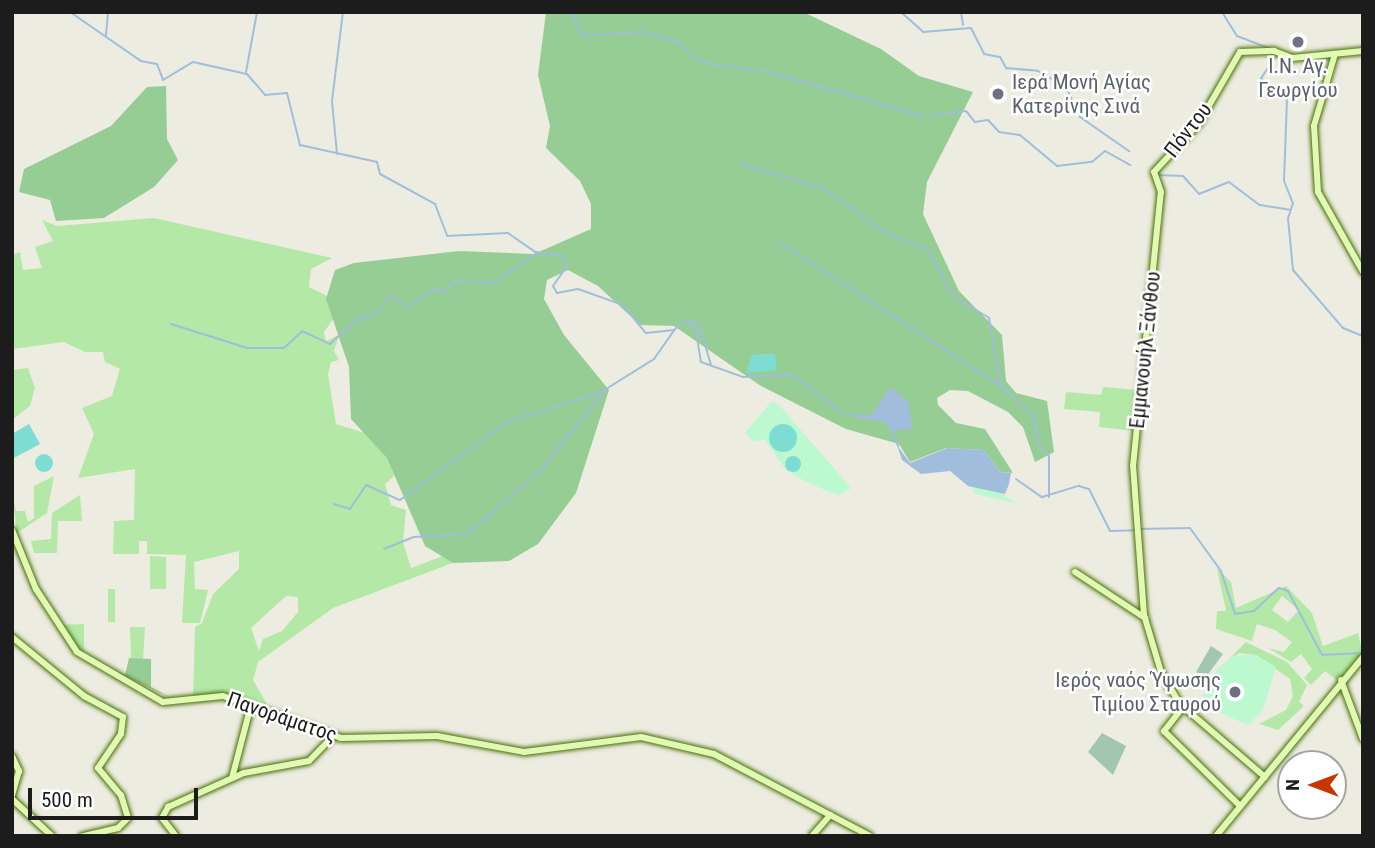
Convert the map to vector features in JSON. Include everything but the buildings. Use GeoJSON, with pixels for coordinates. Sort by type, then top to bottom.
{"type":"FeatureCollection","features":[{"type":"Feature","properties":{"kind":"street","name":"Πόντου"},"geometry":{"type":"LineString","coordinates":[[1154,174],[1200,122],[1240,52],[1273,51],[1291,58],[1335,54]]}},
{"type":"Feature","properties":{"kind":"street"},"geometry":{"type":"LineString","coordinates":[[1363,51],[1335,54],[1314,126],[1321,207],[1363,272]]}},
{"type":"Feature","properties":{"kind":"street","name":"Εμμανουήλ Ξάνθου"},"geometry":{"type":"LineString","coordinates":[[1154,174],[1161,191],[1133,463],[1136,530],[1145,618],[1161,672],[1183,707],[1265,777]]}},
{"type":"Feature","properties":{"kind":"street","name":"Πανοράματος"},"geometry":{"type":"LineString","coordinates":[[12,530],[56,624],[100,671],[167,703],[220,695],[333,736],[437,736],[524,752],[638,736],[710,752],[870,836]]}},
{"type":"Feature","properties":{"kind":"street"},"geometry":{"type":"LineString","coordinates":[[1075,572],[1145,618]]}},
{"type":"Feature","properties":{"kind":"street"},"geometry":{"type":"LineString","coordinates":[[12,637],[83,696],[123,718],[121,734],[97,768],[127,803],[127,822],[82,836]]}},
{"type":"Feature","properties":{"kind":"street"},"geometry":{"type":"LineString","coordinates":[[1216,836],[1239,804],[1265,777],[1341,680],[1363,657]]}},
{"type":"Feature","properties":{"kind":"street"},"geometry":{"type":"LineString","coordinates":[[1341,680],[1363,739]]}},
{"type":"Feature","properties":{"kind":"street"},"geometry":{"type":"LineString","coordinates":[[232,778],[251,705]]}},
{"type":"Feature","properties":{"kind":"street"},"geometry":{"type":"LineString","coordinates":[[1183,707],[1164,731],[1239,804]]}},
{"type":"Feature","properties":{"kind":"street"},"geometry":{"type":"LineString","coordinates":[[176,836],[163,819],[164,810],[232,778],[305,762],[333,736]]}},
{"type":"Feature","properties":{"kind":"street"},"geometry":{"type":"LineString","coordinates":[[12,756],[19,771],[12,798],[52,836]]}},
{"type":"Feature","properties":{"kind":"street"},"geometry":{"type":"LineString","coordinates":[[812,836],[830,815]]}},
{"type":"Feature","properties":{"kind":"green space"},"geometry":{"type":"Polygon","coordinates":[[[546,12],[803,12],[881,49],[919,76],[973,92],[927,182],[923,214],[959,291],[1002,335],[1006,381],[1016,393],[1047,401],[1054,452],[1035,462],[1023,427],[1008,412],[968,391],[950,390],[937,398],[938,405],[956,423],[985,429],[1013,473],[1000,472],[984,450],[946,448],[910,462],[899,444],[846,429],[761,386],[674,326],[640,325],[598,286],[568,270],[547,280],[544,299],[564,335],[609,390],[576,493],[538,544],[509,561],[453,563],[425,546],[387,458],[351,419],[349,367],[326,299],[335,270],[354,263],[459,251],[534,254],[591,229],[591,204],[580,181],[546,148],[550,126],[538,75],[546,12]]]}},
{"type":"Feature","properties":{"kind":"green space"},"geometry":{"type":"Polygon","coordinates":[[[166,86],[167,139],[178,160],[154,187],[104,218],[56,221],[50,200],[19,192],[24,169],[111,126],[147,87],[166,86]]]}},
{"type":"Feature","properties":{"kind":"green space"},"geometry":{"type":"Polygon","coordinates":[[[154,218],[332,258],[311,269],[309,287],[329,297],[334,318],[324,332],[326,341],[339,335],[334,351],[339,360],[331,362],[328,374],[336,424],[384,439],[394,476],[385,484],[391,505],[406,510],[403,542],[411,568],[443,556],[466,558],[333,608],[258,662],[253,680],[271,711],[228,694],[193,699],[195,627],[202,623],[213,594],[239,569],[239,551],[194,562],[195,589],[208,590],[200,623],[182,623],[186,555],[147,554],[147,541],[139,541],[139,554],[113,554],[114,521],[134,520],[135,469],[78,478],[94,434],[82,408],[112,396],[120,369],[105,362],[103,352],[85,352],[64,342],[12,349],[12,255],[20,252],[23,270],[42,268],[35,247],[53,241],[42,220],[57,226],[154,218]],[[286,596],[251,628],[259,651],[263,639],[282,631],[298,612],[298,597],[286,596]]]}},
{"type":"Feature","properties":{"kind":"green space"},"geometry":{"type":"Polygon","coordinates":[[[28,368],[35,388],[30,406],[12,420],[12,370],[28,368]]]}},
{"type":"Feature","properties":{"kind":"green space"},"geometry":{"type":"Polygon","coordinates":[[[1103,387],[1138,390],[1135,431],[1099,427],[1100,412],[1064,409],[1066,392],[1101,395],[1103,387]]]}},
{"type":"Feature","properties":{"kind":"green space"},"geometry":{"type":"Polygon","coordinates":[[[772,401],[780,406],[851,488],[838,495],[808,483],[786,470],[764,439],[754,442],[745,433],[772,401]]]}},
{"type":"Feature","properties":{"kind":"green space"},"geometry":{"type":"Polygon","coordinates":[[[54,476],[47,513],[17,533],[12,491],[16,511],[25,511],[28,522],[34,518],[34,486],[54,476]]]}},
{"type":"Feature","properties":{"kind":"green space"},"geometry":{"type":"Polygon","coordinates":[[[975,484],[1000,492],[1017,504],[973,493],[975,484]]]}},
{"type":"Feature","properties":{"kind":"green space"},"geometry":{"type":"Polygon","coordinates":[[[80,495],[82,521],[58,521],[57,553],[34,553],[31,541],[51,539],[52,513],[80,495]]]}},
{"type":"Feature","properties":{"kind":"green space"},"geometry":{"type":"Polygon","coordinates":[[[150,556],[166,557],[166,589],[150,589],[150,556]]]}},
{"type":"Feature","properties":{"kind":"green space"},"geometry":{"type":"Polygon","coordinates":[[[1217,568],[1231,582],[1236,608],[1286,586],[1312,613],[1323,646],[1358,633],[1363,654],[1338,681],[1325,671],[1311,685],[1304,678],[1312,669],[1301,654],[1291,662],[1268,648],[1284,652],[1292,642],[1275,630],[1257,624],[1252,641],[1216,629],[1217,611],[1226,611],[1217,568]],[[1282,596],[1272,610],[1288,622],[1299,610],[1282,596]]]}},
{"type":"Feature","properties":{"kind":"green space"},"geometry":{"type":"Polygon","coordinates":[[[108,589],[115,589],[115,622],[108,622],[108,589]]]}},
{"type":"Feature","properties":{"kind":"green space"},"geometry":{"type":"Polygon","coordinates":[[[84,624],[84,656],[59,625],[84,624]]]}},
{"type":"Feature","properties":{"kind":"green space"},"geometry":{"type":"Polygon","coordinates":[[[130,627],[145,627],[143,659],[131,658],[130,627]]]}},
{"type":"Feature","properties":{"kind":"green space"},"geometry":{"type":"Polygon","coordinates":[[[1246,642],[1287,662],[1307,685],[1299,702],[1304,706],[1278,730],[1259,724],[1286,710],[1293,696],[1290,679],[1256,655],[1239,653],[1227,661],[1246,642]]]}},
{"type":"Feature","properties":{"kind":"green space"},"geometry":{"type":"Polygon","coordinates":[[[1211,646],[1223,654],[1206,677],[1196,672],[1211,646]]]}},
{"type":"Feature","properties":{"kind":"green space"},"geometry":{"type":"Polygon","coordinates":[[[1235,655],[1256,655],[1276,667],[1263,710],[1248,725],[1216,711],[1202,696],[1218,668],[1235,655]]]}},
{"type":"Feature","properties":{"kind":"green space"},"geometry":{"type":"Polygon","coordinates":[[[129,658],[151,659],[151,687],[173,699],[112,670],[125,675],[129,658]]]}},
{"type":"Feature","properties":{"kind":"green space"},"geometry":{"type":"Polygon","coordinates":[[[1102,733],[1126,746],[1113,775],[1088,752],[1102,733]]]}},
{"type":"Feature","properties":{"kind":"shaded area"},"geometry":{"type":"Polygon","coordinates":[[[775,354],[777,370],[746,373],[752,355],[775,354]]]}},
{"type":"Feature","properties":{"kind":"shaded area"},"geometry":{"type":"Polygon","coordinates":[[[891,387],[909,403],[912,429],[892,431],[885,422],[843,414],[871,415],[891,387]]]}},
{"type":"Feature","properties":{"kind":"shaded area"},"geometry":{"type":"Polygon","coordinates":[[[29,424],[40,444],[12,459],[12,434],[29,424]]]}},
{"type":"Feature","properties":{"kind":"shaded area"},"geometry":{"type":"Polygon","coordinates":[[[783,424],[793,428],[797,438],[793,448],[783,452],[773,448],[769,438],[773,428],[783,424]]]}},
{"type":"Feature","properties":{"kind":"shaded area"},"geometry":{"type":"Polygon","coordinates":[[[897,445],[910,463],[947,448],[984,450],[1000,472],[1011,473],[1005,494],[968,486],[950,471],[921,474],[902,460],[897,445]]]}},
{"type":"Feature","properties":{"kind":"shaded area"},"geometry":{"type":"Polygon","coordinates":[[[40,454],[48,454],[53,463],[51,470],[40,472],[35,467],[35,459],[40,454]]]}},
{"type":"Feature","properties":{"kind":"shaded area"},"geometry":{"type":"Polygon","coordinates":[[[793,456],[799,458],[799,470],[793,472],[787,470],[785,464],[787,458],[793,456]]]}},
{"type":"Feature","properties":{"kind":"waterway"},"geometry":{"type":"LineString","coordinates":[[70,12],[141,61],[157,64],[163,80],[193,62],[247,74],[265,95],[287,93],[300,145],[377,162],[380,174],[435,204],[447,236],[508,233],[535,252],[562,256],[567,266],[553,286],[557,293],[578,289],[623,305],[646,333],[674,330],[685,320]]}},
{"type":"Feature","properties":{"kind":"waterway"},"geometry":{"type":"LineString","coordinates":[[106,35],[108,12]]}},
{"type":"Feature","properties":{"kind":"waterway"},"geometry":{"type":"LineString","coordinates":[[246,72],[257,12]]}},
{"type":"Feature","properties":{"kind":"waterway"},"geometry":{"type":"LineString","coordinates":[[337,154],[332,101],[343,12]]}},
{"type":"Feature","properties":{"kind":"waterway"},"geometry":{"type":"LineString","coordinates":[[572,12],[582,36],[643,32],[679,42],[694,58],[716,65],[765,71],[924,116]]}},
{"type":"Feature","properties":{"kind":"waterway"},"geometry":{"type":"LineString","coordinates":[[901,12],[923,32],[971,28],[984,54],[1000,57],[1006,68],[1038,71],[1066,87],[1080,117],[1129,151]]}},
{"type":"Feature","properties":{"kind":"waterway"},"geometry":{"type":"LineString","coordinates":[[961,12],[963,25]]}},
{"type":"Feature","properties":{"kind":"waterway"},"geometry":{"type":"LineString","coordinates":[[1222,12],[1237,36],[1271,49]]}},
{"type":"Feature","properties":{"kind":"waterway"},"geometry":{"type":"LineString","coordinates":[[1276,56],[1261,78],[1287,99],[1284,181],[1293,203],[1288,218],[1293,270],[1343,328],[1363,336]]}},
{"type":"Feature","properties":{"kind":"waterway"},"geometry":{"type":"LineString","coordinates":[[930,116],[966,111],[975,122],[988,120],[999,132],[1020,135],[1057,166],[1092,162],[1105,151],[1130,165]]}},
{"type":"Feature","properties":{"kind":"waterway"},"geometry":{"type":"LineString","coordinates":[[740,164],[821,187],[883,231],[927,249],[955,298],[989,318],[1001,386],[1033,415],[1039,445],[1049,456],[1049,497]]}},
{"type":"Feature","properties":{"kind":"waterway"},"geometry":{"type":"LineString","coordinates":[[1157,175],[1183,176],[1199,194],[1229,182],[1260,205],[1290,210]]}},
{"type":"Feature","properties":{"kind":"waterway"},"geometry":{"type":"LineString","coordinates":[[779,242],[1001,386]]}},
{"type":"Feature","properties":{"kind":"waterway"},"geometry":{"type":"LineString","coordinates":[[171,324],[247,348],[284,348],[302,331],[330,344],[355,321],[377,313],[391,295],[408,307],[435,288],[444,293],[455,281],[493,283],[537,253]]}},
{"type":"Feature","properties":{"kind":"waterway"},"geometry":{"type":"LineString","coordinates":[[686,320],[696,331],[701,362],[743,377],[793,375],[843,414]]}},
{"type":"Feature","properties":{"kind":"waterway"},"geometry":{"type":"LineString","coordinates":[[686,320],[699,324],[711,365]]}},
{"type":"Feature","properties":{"kind":"waterway"},"geometry":{"type":"LineString","coordinates":[[384,549],[414,537],[467,534],[542,469],[606,389],[654,359],[674,330]]}},
{"type":"Feature","properties":{"kind":"waterway"},"geometry":{"type":"LineString","coordinates":[[334,504],[350,509],[366,485],[400,500],[507,422],[605,391]]}},
{"type":"Feature","properties":{"kind":"waterway"},"geometry":{"type":"LineString","coordinates":[[890,430],[898,446]]}},
{"type":"Feature","properties":{"kind":"waterway"},"geometry":{"type":"LineString","coordinates":[[1016,479],[1042,497],[1079,486],[1089,489],[1110,531],[1135,530]]}},
{"type":"Feature","properties":{"kind":"waterway"},"geometry":{"type":"LineString","coordinates":[[1140,529],[1190,528],[1221,571],[1235,614],[1254,611],[1279,588],[1288,591],[1322,655],[1357,653]]}},
{"type":"Feature","properties":{"kind":"waterway"},"geometry":{"type":"LineString","coordinates":[[12,779],[13,763]]}},
{"type":"Feature","properties":{"kind":"place","name":"Ι.Ν. Αγ. Γεωργίου"},"geometry":{"type":"Point","coordinates":[1298,42]}},
{"type":"Feature","properties":{"kind":"place","name":"Ιερά Μονή Αγίας Κατερίνης Σινά"},"geometry":{"type":"Point","coordinates":[998,94]}},
{"type":"Feature","properties":{"kind":"place","name":"Ιερός ναός Ύψωσης Τιμίου Σταυρού"},"geometry":{"type":"Point","coordinates":[1235,692]}}]}
